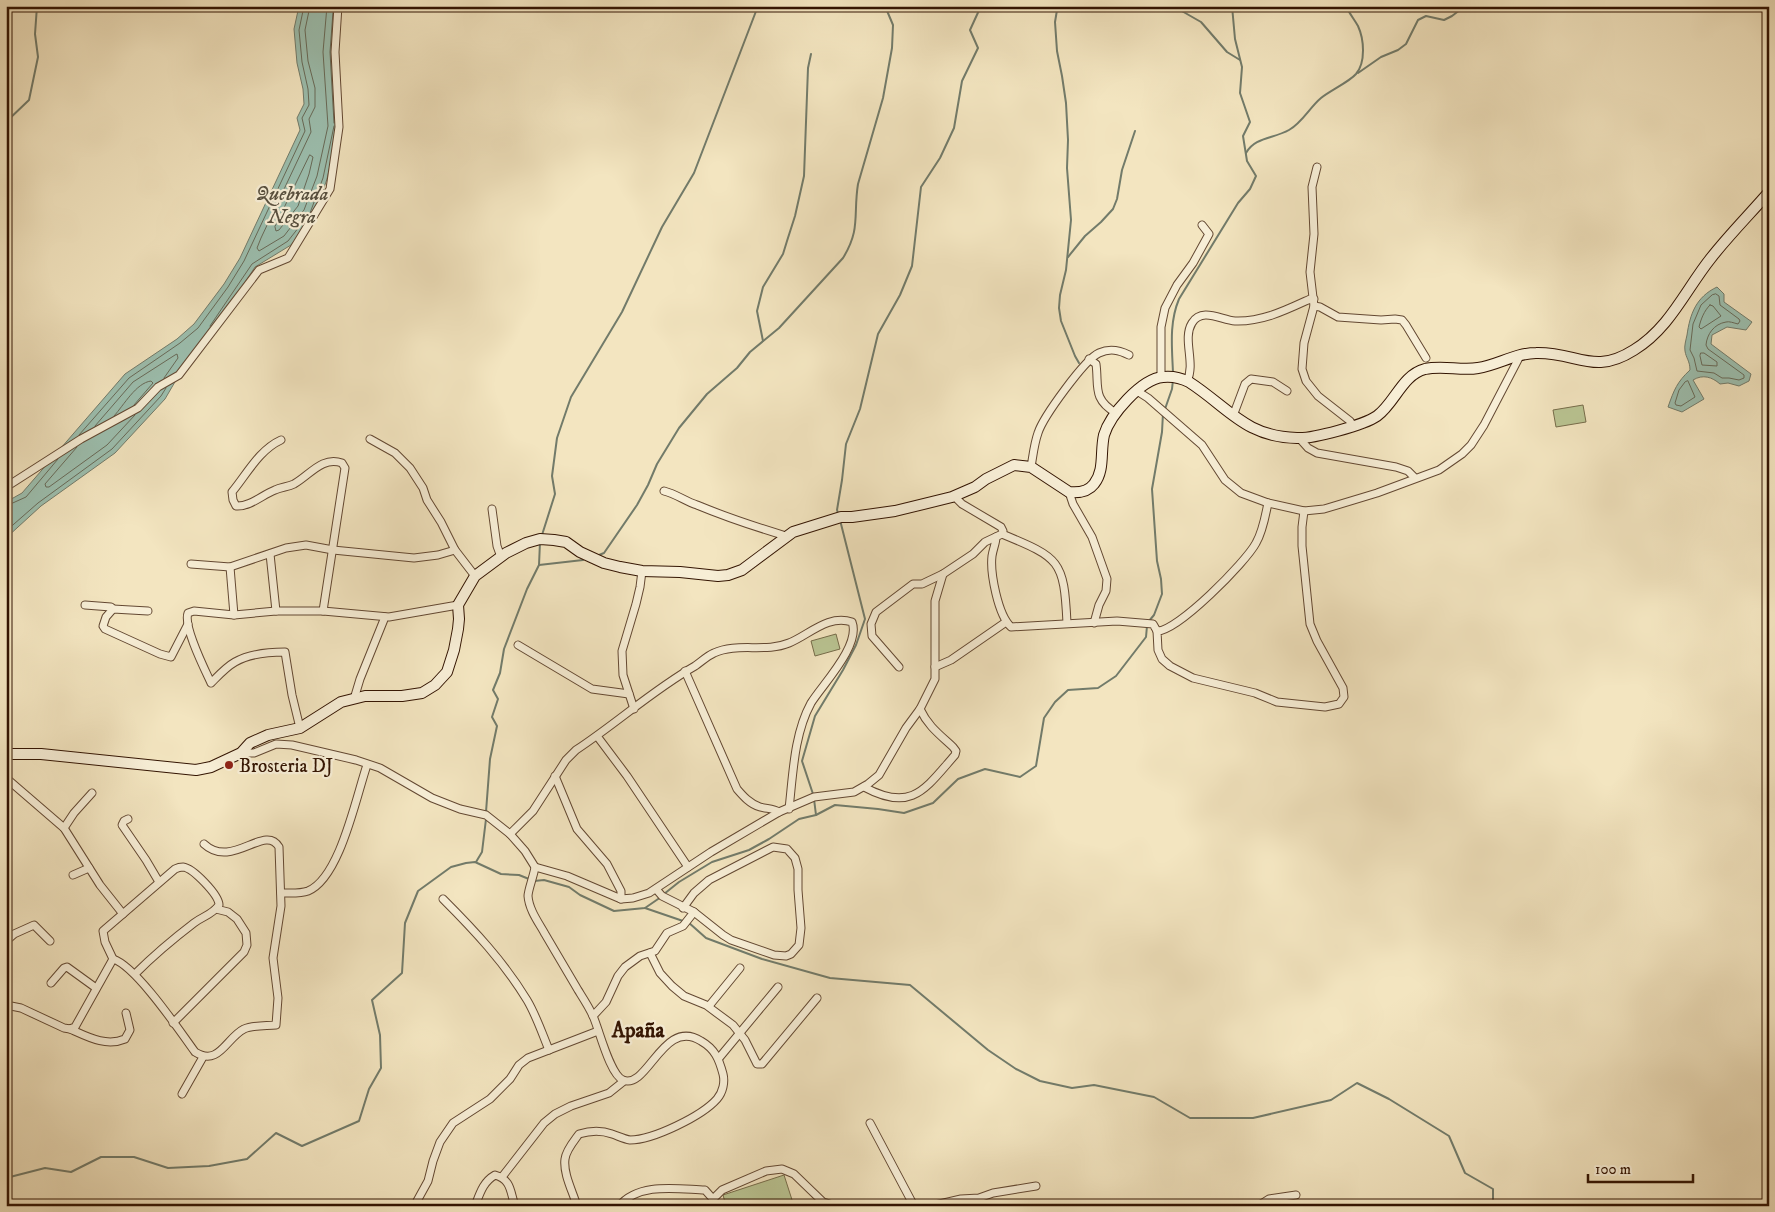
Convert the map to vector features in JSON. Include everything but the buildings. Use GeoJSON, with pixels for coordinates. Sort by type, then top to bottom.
{"type":"FeatureCollection","features":[{"type":"Feature","properties":{"kind":"main road"},"geometry":{"type":"LineString","coordinates":[[6,754],[41,754],[196,770],[211,767],[241,754],[250,743],[268,735],[300,728],[341,702],[365,696],[422,693],[435,685],[447,672],[454,650],[459,618],[458,605],[475,576],[501,557],[526,543],[540,539],[566,542],[580,552],[604,563],[642,571],[718,576],[742,570],[786,536],[816,523],[841,517],[895,510],[954,496],[975,487],[1014,464],[1031,467],[1069,492],[1088,490],[1098,477],[1101,468],[1104,434],[1109,423],[1137,391],[1149,382],[1163,377],[1183,379],[1196,386],[1248,426],[1264,432],[1298,438],[1353,426],[1378,415],[1405,382],[1420,371],[1441,368],[1479,368],[1522,354],[1550,353],[1598,363],[1610,362],[1636,349],[1656,333],[1671,316],[1711,258],[1769,192]]}},
{"type":"Feature","properties":{"kind":"street"},"geometry":{"type":"LineString","coordinates":[[6,487],[82,439],[138,408],[158,387],[179,375],[260,270],[288,258],[330,190],[339,127],[335,52],[338,6]]}},
{"type":"Feature","properties":{"kind":"street"},"geometry":{"type":"LineString","coordinates":[[1317,167],[1312,187],[1314,234],[1310,272],[1314,302],[1304,343],[1302,358],[1304,375],[1318,396],[1350,421],[1353,426]]}},
{"type":"Feature","properties":{"kind":"street"},"geometry":{"type":"LineString","coordinates":[[1163,377],[1161,326],[1165,308],[1209,234],[1202,225]]}},
{"type":"Feature","properties":{"kind":"street"},"geometry":{"type":"LineString","coordinates":[[1183,379],[1191,367],[1189,331],[1196,319],[1208,315],[1235,321],[1275,315],[1310,299],[1338,317],[1402,320],[1426,358]]}},
{"type":"Feature","properties":{"kind":"street"},"geometry":{"type":"LineString","coordinates":[[1031,467],[1038,431],[1058,398],[1090,359],[1100,352],[1115,349],[1129,355]]}},
{"type":"Feature","properties":{"kind":"street"},"geometry":{"type":"LineString","coordinates":[[1137,391],[1148,398],[1202,445],[1225,480],[1241,493],[1268,503],[1304,511],[1324,509],[1347,503],[1439,470],[1471,445],[1484,425],[1522,354]]}},
{"type":"Feature","properties":{"kind":"street"},"geometry":{"type":"LineString","coordinates":[[1090,359],[1096,364],[1098,394],[1109,409],[1116,413]]}},
{"type":"Feature","properties":{"kind":"street"},"geometry":{"type":"LineString","coordinates":[[1233,416],[1245,384],[1251,380],[1273,382],[1287,392]]}},
{"type":"Feature","properties":{"kind":"street"},"geometry":{"type":"LineString","coordinates":[[1298,438],[1313,452],[1396,467],[1408,471],[1415,478]]}},
{"type":"Feature","properties":{"kind":"street"},"geometry":{"type":"LineString","coordinates":[[370,439],[395,453],[410,468],[421,484],[427,500],[455,550],[475,576]]}},
{"type":"Feature","properties":{"kind":"street"},"geometry":{"type":"LineString","coordinates":[[281,440],[271,444],[263,451],[232,492],[233,500],[236,506],[243,506],[275,490],[292,485],[326,462],[334,460],[342,462],[345,468],[323,611]]}},
{"type":"Feature","properties":{"kind":"street"},"geometry":{"type":"LineString","coordinates":[[664,491],[677,495],[693,504],[786,536]]}},
{"type":"Feature","properties":{"kind":"street"},"geometry":{"type":"LineString","coordinates":[[1069,492],[1073,504],[1092,537],[1107,578],[1106,591],[1099,605],[1094,623]]}},
{"type":"Feature","properties":{"kind":"street"},"geometry":{"type":"LineString","coordinates":[[954,496],[962,504],[1003,530],[999,535],[992,555],[992,566],[999,604],[1006,622],[1011,627],[1117,621],[1153,624],[1157,631],[1158,650],[1162,659],[1170,666],[1193,678],[1255,693],[1276,702],[1325,707],[1339,704],[1344,698],[1343,688],[1317,641],[1310,624],[1302,546],[1304,511]]}},
{"type":"Feature","properties":{"kind":"street"},"geometry":{"type":"LineString","coordinates":[[1157,631],[1167,629],[1181,620],[1221,585],[1246,558],[1256,544],[1261,532],[1268,503]]}},
{"type":"Feature","properties":{"kind":"street"},"geometry":{"type":"LineString","coordinates":[[492,509],[501,557]]}},
{"type":"Feature","properties":{"kind":"street"},"geometry":{"type":"LineString","coordinates":[[899,667],[872,636],[871,624],[876,612],[913,584],[922,584],[943,574],[973,554],[985,542],[999,535],[1044,552],[1057,566],[1064,582],[1067,624]]}},
{"type":"Feature","properties":{"kind":"street"},"geometry":{"type":"LineString","coordinates":[[191,564],[230,567],[291,547],[306,545],[333,550],[414,558],[438,555],[455,550]]}},
{"type":"Feature","properties":{"kind":"street"},"geometry":{"type":"LineString","coordinates":[[270,554],[276,611]]}},
{"type":"Feature","properties":{"kind":"street"},"geometry":{"type":"LineString","coordinates":[[230,567],[234,615]]}},
{"type":"Feature","properties":{"kind":"street"},"geometry":{"type":"LineString","coordinates":[[634,709],[622,665],[622,650],[636,604],[642,571]]}},
{"type":"Feature","properties":{"kind":"street"},"geometry":{"type":"LineString","coordinates":[[535,867],[567,876],[621,899],[633,898],[656,889],[688,867],[779,812],[814,797],[854,792],[864,787],[879,775],[906,728],[933,687],[935,679],[935,601],[943,574]]}},
{"type":"Feature","properties":{"kind":"street"},"geometry":{"type":"LineString","coordinates":[[85,605],[148,611]]}},
{"type":"Feature","properties":{"kind":"street"},"geometry":{"type":"LineString","coordinates":[[300,728],[284,652],[247,657],[233,663],[210,683],[191,636],[186,614],[190,612],[234,615],[276,611],[323,611],[385,617],[458,605]]}},
{"type":"Feature","properties":{"kind":"street"},"geometry":{"type":"LineString","coordinates":[[113,609],[110,610],[103,622],[105,629],[160,654],[171,657],[188,624]]}},
{"type":"Feature","properties":{"kind":"street"},"geometry":{"type":"LineString","coordinates":[[354,699],[385,617]]}},
{"type":"Feature","properties":{"kind":"street"},"geometry":{"type":"LineString","coordinates":[[510,834],[533,811],[566,760],[576,750],[685,671],[714,653],[730,649],[774,648],[789,643],[826,624],[846,620],[852,622],[854,628],[844,656],[812,703],[804,719],[795,756],[789,809]]}},
{"type":"Feature","properties":{"kind":"street"},"geometry":{"type":"LineString","coordinates":[[935,666],[951,660],[1006,622]]}},
{"type":"Feature","properties":{"kind":"street"},"geometry":{"type":"LineString","coordinates":[[518,645],[592,689],[629,694]]}},
{"type":"Feature","properties":{"kind":"street"},"geometry":{"type":"LineString","coordinates":[[685,671],[737,789],[743,797],[759,807],[770,808],[779,812]]}},
{"type":"Feature","properties":{"kind":"street"},"geometry":{"type":"LineString","coordinates":[[864,787],[888,797],[901,798],[916,795],[926,788],[955,755],[954,746],[931,727],[920,708]]}},
{"type":"Feature","properties":{"kind":"street"},"geometry":{"type":"LineString","coordinates":[[596,736],[627,776],[688,867]]}},
{"type":"Feature","properties":{"kind":"street"},"geometry":{"type":"LineString","coordinates":[[241,754],[254,753],[276,744],[292,745],[356,760],[380,768],[432,798],[460,809],[486,815],[510,834],[526,851],[535,867],[528,896],[534,915],[593,1016],[612,1067],[618,1077],[624,1081]]}},
{"type":"Feature","properties":{"kind":"street"},"geometry":{"type":"LineString","coordinates":[[281,893],[306,892],[319,884],[327,875],[343,842],[368,765]]}},
{"type":"Feature","properties":{"kind":"street"},"geometry":{"type":"LineString","coordinates":[[555,776],[577,829],[607,864],[621,891],[621,899]]}},
{"type":"Feature","properties":{"kind":"street"},"geometry":{"type":"LineString","coordinates":[[6,778],[64,828],[106,894],[112,898],[123,914]]}},
{"type":"Feature","properties":{"kind":"street"},"geometry":{"type":"LineString","coordinates":[[64,828],[74,812],[92,793]]}},
{"type":"Feature","properties":{"kind":"street"},"geometry":{"type":"LineString","coordinates":[[128,819],[122,825],[159,882]]}},
{"type":"Feature","properties":{"kind":"street"},"geometry":{"type":"LineString","coordinates":[[182,1094],[203,1057],[219,1052],[244,1029],[276,1025],[278,998],[273,958],[281,906],[279,847],[273,840],[259,841],[228,853],[214,851],[204,844]]}},
{"type":"Feature","properties":{"kind":"street"},"geometry":{"type":"LineString","coordinates":[[656,889],[662,896],[731,940],[774,955],[786,956],[796,951],[800,945],[798,869],[795,858],[787,850],[773,847],[709,880],[694,893],[683,908]]}},
{"type":"Feature","properties":{"kind":"street"},"geometry":{"type":"LineString","coordinates":[[72,875],[89,868]]}},
{"type":"Feature","properties":{"kind":"street"},"geometry":{"type":"LineString","coordinates":[[113,960],[105,942],[103,931],[175,869],[187,868],[198,876],[218,898],[219,903],[216,909],[207,916],[196,920],[166,944],[135,974]]}},
{"type":"Feature","properties":{"kind":"street"},"geometry":{"type":"LineString","coordinates":[[443,899],[479,935],[503,964],[528,1002],[549,1050]]}},
{"type":"Feature","properties":{"kind":"street"},"geometry":{"type":"LineString","coordinates":[[173,1023],[244,952],[248,944],[246,933],[237,919],[228,912],[216,909]]}},
{"type":"Feature","properties":{"kind":"street"},"geometry":{"type":"LineString","coordinates":[[593,1016],[606,1002],[618,976],[625,967],[640,956],[655,951],[666,933],[683,926],[692,914]]}},
{"type":"Feature","properties":{"kind":"street"},"geometry":{"type":"LineString","coordinates":[[6,941],[14,934],[34,925],[50,941]]}},
{"type":"Feature","properties":{"kind":"street"},"geometry":{"type":"LineString","coordinates":[[650,953],[660,973],[672,986],[684,996],[708,1006],[734,1025],[757,1064],[762,1064],[817,998]]}},
{"type":"Feature","properties":{"kind":"street"},"geometry":{"type":"LineString","coordinates":[[113,960],[120,962],[135,974],[195,1052],[203,1057]]}},
{"type":"Feature","properties":{"kind":"street"},"geometry":{"type":"LineString","coordinates":[[70,1029],[75,1026],[113,960]]}},
{"type":"Feature","properties":{"kind":"street"},"geometry":{"type":"LineString","coordinates":[[51,983],[67,967],[96,988]]}},
{"type":"Feature","properties":{"kind":"street"},"geometry":{"type":"LineString","coordinates":[[708,1006],[740,968]]}},
{"type":"Feature","properties":{"kind":"street"},"geometry":{"type":"LineString","coordinates":[[718,1058],[778,987]]}},
{"type":"Feature","properties":{"kind":"street"},"geometry":{"type":"LineString","coordinates":[[6,1005],[21,1008],[96,1041],[115,1043],[126,1039],[130,1030],[126,1014]]}},
{"type":"Feature","properties":{"kind":"street"},"geometry":{"type":"LineString","coordinates":[[417,1206],[417,1201],[428,1181],[432,1162],[440,1142],[453,1123],[490,1099],[510,1080],[519,1065],[528,1058],[598,1031]]}},
{"type":"Feature","properties":{"kind":"street"},"geometry":{"type":"LineString","coordinates":[[502,1178],[544,1123],[555,1114],[571,1106],[609,1093],[624,1081],[635,1079],[674,1038],[684,1036],[698,1039],[710,1047],[718,1058],[724,1078],[723,1088],[718,1098],[706,1109],[672,1128],[644,1138],[628,1140],[609,1133],[590,1131],[579,1134],[570,1146],[565,1158],[567,1174],[577,1206]]}},
{"type":"Feature","properties":{"kind":"street"},"geometry":{"type":"LineString","coordinates":[[870,1124],[914,1206]]}},
{"type":"Feature","properties":{"kind":"street"},"geometry":{"type":"LineString","coordinates":[[619,1206],[626,1198],[639,1192],[666,1189],[706,1190],[714,1202],[722,1190],[766,1171],[782,1169],[794,1174],[823,1202],[836,1206]]}},
{"type":"Feature","properties":{"kind":"street"},"geometry":{"type":"LineString","coordinates":[[475,1206],[483,1185],[495,1175],[507,1182],[515,1206]]}},
{"type":"Feature","properties":{"kind":"street"},"geometry":{"type":"LineString","coordinates":[[931,1206],[961,1199],[979,1198],[993,1192],[1036,1186]]}},
{"type":"Feature","properties":{"kind":"street"},"geometry":{"type":"LineString","coordinates":[[1258,1206],[1269,1199],[1296,1195]]}},
{"type":"Feature","properties":{"kind":"street"},"geometry":{"type":"LineString","coordinates":[[143,1206],[160,1206]]}},
{"type":"Feature","properties":{"kind":"green space"},"geometry":{"type":"Polygon","coordinates":[[[1583,405],[1586,422],[1556,427],[1553,410],[1583,405]]]}},
{"type":"Feature","properties":{"kind":"green space"},"geometry":{"type":"Polygon","coordinates":[[[836,634],[840,649],[815,656],[811,641],[836,634]]]}},
{"type":"Feature","properties":{"kind":"green space"},"geometry":{"type":"Polygon","coordinates":[[[784,1175],[794,1206],[726,1206],[723,1195],[784,1175]]]}},
{"type":"Feature","properties":{"kind":"water","name":"Quebrada Negra"},"geometry":{"type":"Polygon","coordinates":[[[299,6],[338,6],[335,52],[339,127],[327,179],[314,216],[291,245],[255,267],[209,337],[179,375],[165,399],[115,453],[41,506],[6,538],[6,502],[22,493],[125,374],[177,339],[194,324],[224,284],[240,258],[300,130],[297,118],[304,104],[303,89],[297,63],[294,29],[299,6]]]}},
{"type":"Feature","properties":{"kind":"water"},"geometry":{"type":"Polygon","coordinates":[[[1717,287],[1724,294],[1724,302],[1752,322],[1746,330],[1727,327],[1712,335],[1711,344],[1751,374],[1749,381],[1739,386],[1728,383],[1720,384],[1707,377],[1693,380],[1704,399],[1682,412],[1668,407],[1676,387],[1690,370],[1685,347],[1690,320],[1699,301],[1717,287]]]}},
{"type":"Feature","properties":{"kind":"waterway"},"geometry":{"type":"LineString","coordinates":[[6,122],[29,100],[38,57],[35,34],[37,6]]}},
{"type":"Feature","properties":{"kind":"waterway"},"geometry":{"type":"LineString","coordinates":[[542,535],[555,494],[552,476],[557,438],[571,397],[622,312],[662,227],[694,173],[758,6]]}},
{"type":"Feature","properties":{"kind":"waterway"},"geometry":{"type":"LineString","coordinates":[[599,555],[604,553],[637,505],[657,464],[679,428],[707,394],[737,368],[750,352],[779,328],[843,258],[849,248],[854,230],[858,184],[883,98],[892,48],[893,25],[885,6]]}},
{"type":"Feature","properties":{"kind":"waterway"},"geometry":{"type":"LineString","coordinates":[[838,513],[846,444],[860,409],[878,334],[900,295],[912,266],[921,187],[940,158],[954,128],[962,81],[978,48],[970,30],[981,6]]}},
{"type":"Feature","properties":{"kind":"waterway"},"geometry":{"type":"LineString","coordinates":[[1173,6],[1201,22],[1227,52],[1240,60]]}},
{"type":"Feature","properties":{"kind":"waterway"},"geometry":{"type":"LineString","coordinates":[[1173,373],[1172,326],[1179,299],[1238,203],[1250,189],[1256,176],[1247,161],[1243,136],[1250,122],[1240,93],[1242,67],[1235,39],[1232,6]]}},
{"type":"Feature","properties":{"kind":"waterway"},"geometry":{"type":"LineString","coordinates":[[1246,153],[1259,141],[1294,127],[1321,98],[1356,74],[1363,57],[1362,37],[1346,6]]}},
{"type":"Feature","properties":{"kind":"waterway"},"geometry":{"type":"LineString","coordinates":[[1358,73],[1381,57],[1398,50],[1406,44],[1418,20],[1426,16],[1444,20],[1465,6]]}},
{"type":"Feature","properties":{"kind":"waterway"},"geometry":{"type":"LineString","coordinates":[[1057,10],[1055,22],[1057,51],[1066,103],[1067,168],[1071,220],[1066,270],[1059,308],[1061,321],[1079,363]]}},
{"type":"Feature","properties":{"kind":"waterway"},"geometry":{"type":"LineString","coordinates":[[763,341],[757,311],[763,287],[783,254],[795,216],[804,176],[808,68],[811,54]]}},
{"type":"Feature","properties":{"kind":"waterway"},"geometry":{"type":"LineString","coordinates":[[1068,257],[1085,236],[1113,209],[1117,199],[1122,170],[1135,131]]}},
{"type":"Feature","properties":{"kind":"waterway"},"geometry":{"type":"LineString","coordinates":[[1165,409],[1173,380]]}},
{"type":"Feature","properties":{"kind":"waterway"},"geometry":{"type":"LineString","coordinates":[[1149,621],[1154,615],[1162,594],[1157,561],[1152,489],[1162,432],[1163,413]]}},
{"type":"Feature","properties":{"kind":"waterway"},"geometry":{"type":"LineString","coordinates":[[6,483],[10,502]]}},
{"type":"Feature","properties":{"kind":"waterway"},"geometry":{"type":"LineString","coordinates":[[813,794],[802,761],[815,716],[856,645],[865,619],[840,520]]}},
{"type":"Feature","properties":{"kind":"waterway"},"geometry":{"type":"LineString","coordinates":[[486,812],[490,759],[497,726],[492,717],[498,699],[493,690],[500,673],[504,649],[527,589],[539,565],[540,542]]}},
{"type":"Feature","properties":{"kind":"waterway"},"geometry":{"type":"LineString","coordinates":[[539,565],[583,560]]}},
{"type":"Feature","properties":{"kind":"waterway"},"geometry":{"type":"LineString","coordinates":[[664,894],[679,882],[712,862],[749,850],[799,819],[816,815],[835,805],[904,813],[933,803],[958,779],[985,769],[1020,777],[1036,766],[1044,718],[1055,702],[1068,690],[1098,688],[1116,676],[1146,637],[1147,626]]}},
{"type":"Feature","properties":{"kind":"waterway"},"geometry":{"type":"LineString","coordinates":[[814,799],[816,815]]}},
{"type":"Feature","properties":{"kind":"waterway"},"geometry":{"type":"LineString","coordinates":[[476,862],[482,852],[486,819]]}},
{"type":"Feature","properties":{"kind":"waterway"},"geometry":{"type":"LineString","coordinates":[[6,1178],[45,1168],[71,1172],[101,1157],[134,1157],[168,1168],[209,1166],[247,1159],[276,1133],[302,1146],[359,1121],[369,1089],[381,1068],[380,1035],[372,1000],[402,973],[405,923],[418,891],[451,867],[475,862],[501,874],[519,875],[529,879]]}},
{"type":"Feature","properties":{"kind":"waterway"},"geometry":{"type":"LineString","coordinates":[[534,881],[544,880],[569,887],[580,895],[614,911],[645,908],[661,897]]}},
{"type":"Feature","properties":{"kind":"waterway"},"geometry":{"type":"LineString","coordinates":[[645,908],[683,921]]}},
{"type":"Feature","properties":{"kind":"waterway"},"geometry":{"type":"LineString","coordinates":[[688,922],[706,938],[762,959],[830,978],[910,985],[988,1050],[1016,1069],[1040,1081],[1072,1088],[1094,1085],[1154,1097],[1190,1118],[1253,1118],[1331,1100],[1357,1083],[1389,1099],[1449,1136],[1465,1173],[1493,1189],[1493,1206]]}},
{"type":"Feature","properties":{"kind":"place","name":"Brosteria DJ"},"geometry":{"type":"Point","coordinates":[229,765]}},
{"type":"Feature","properties":{"kind":"district","name":"Apaña"},"geometry":{"type":"Point","coordinates":[638,1030]}}]}
